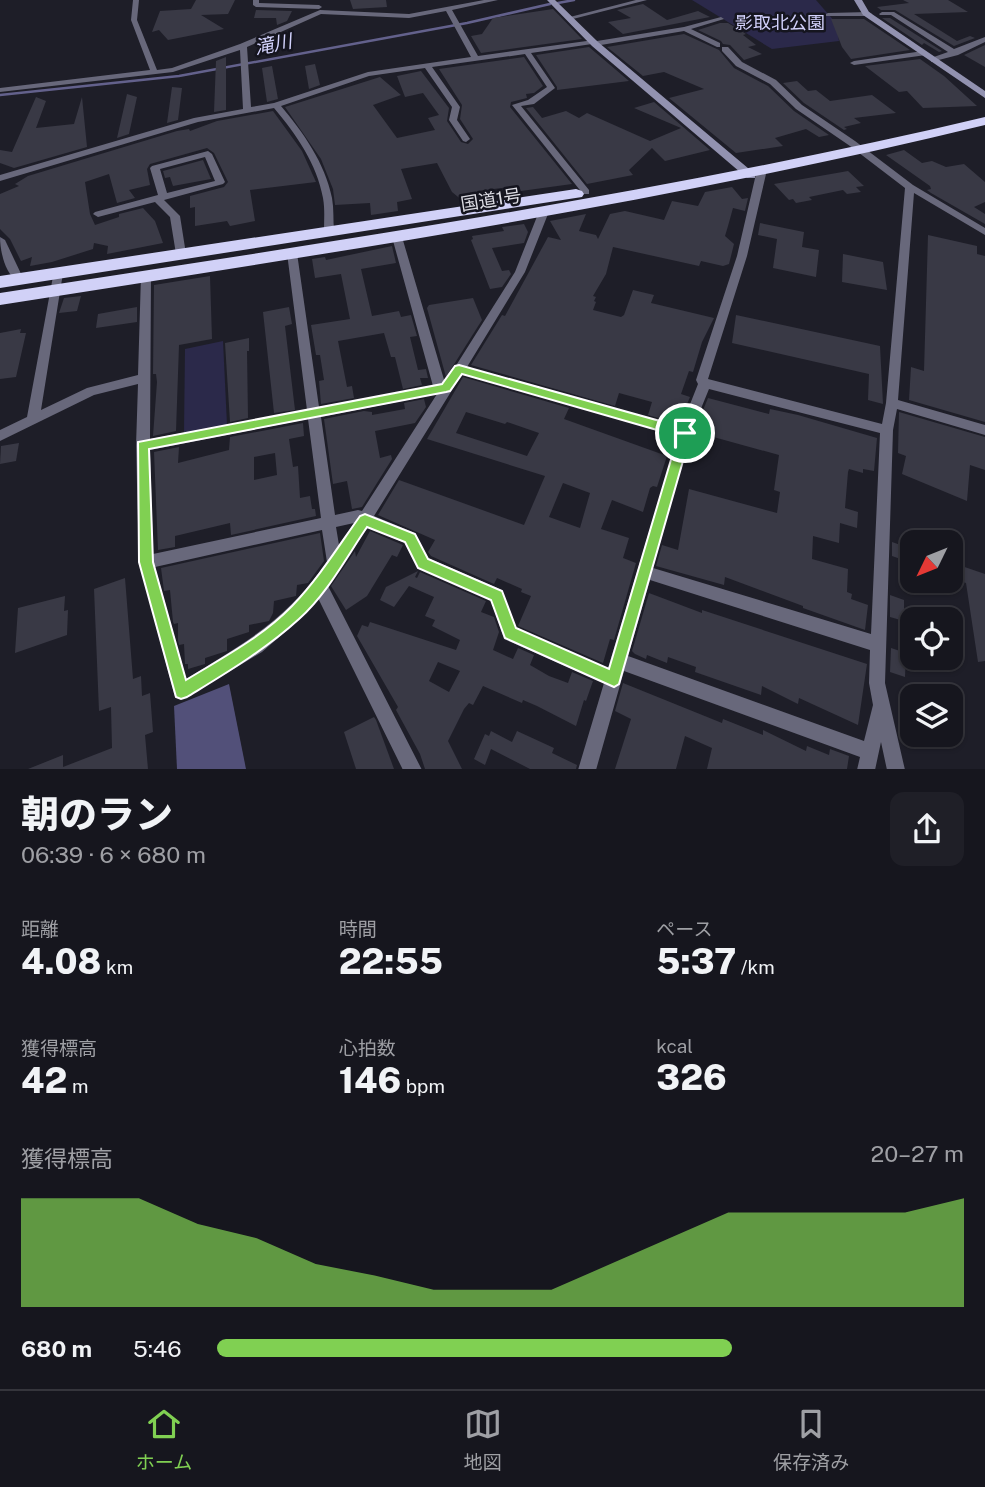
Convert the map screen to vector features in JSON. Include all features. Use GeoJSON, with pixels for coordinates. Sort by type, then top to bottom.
{"type":"FeatureCollection","features":[{"type":"Feature","properties":{"kind":"highway","name":"国道1号"},"geometry":{"type":"LineString","coordinates":[[0,282],[18,278],[56,282],[146,275],[543,214],[751,172],[985,113]]}},
{"type":"Feature","properties":{"kind":"highway","name":"国道1号"},"geometry":{"type":"LineString","coordinates":[[855,146],[985,121]]}},
{"type":"Feature","properties":{"kind":"highway","name":"国道1号"},"geometry":{"type":"LineString","coordinates":[[0,299],[56,282],[181,254],[586,192],[751,172]]}},
{"type":"Feature","properties":{"kind":"street"},"geometry":{"type":"LineString","coordinates":[[136,0],[134,20],[155,73]]}},
{"type":"Feature","properties":{"kind":"street"},"geometry":{"type":"LineString","coordinates":[[256,0],[256,5],[319,6],[409,16],[495,0]]}},
{"type":"Feature","properties":{"kind":"street"},"geometry":{"type":"LineString","coordinates":[[551,0],[595,43],[751,172],[742,256],[702,380],[705,383],[887,430]]}},
{"type":"Feature","properties":{"kind":"street"},"geometry":{"type":"LineString","coordinates":[[569,18],[644,0]]}},
{"type":"Feature","properties":{"kind":"street"},"geometry":{"type":"LineString","coordinates":[[858,0],[869,14],[985,95]]}},
{"type":"Feature","properties":{"kind":"street"},"geometry":{"type":"LineString","coordinates":[[0,90],[155,73],[193,64],[243,46],[319,6]]}},
{"type":"Feature","properties":{"kind":"street"},"geometry":{"type":"LineString","coordinates":[[447,8],[476,60]]}},
{"type":"Feature","properties":{"kind":"street"},"geometry":{"type":"LineString","coordinates":[[883,14],[892,13],[955,53]]}},
{"type":"Feature","properties":{"kind":"street"},"geometry":{"type":"LineString","coordinates":[[828,15],[869,14]]}},
{"type":"Feature","properties":{"kind":"street"},"geometry":{"type":"LineString","coordinates":[[0,178],[197,120],[276,105],[368,74],[685,29],[720,19]]}},
{"type":"Feature","properties":{"kind":"street"},"geometry":{"type":"LineString","coordinates":[[685,29],[721,47],[739,64],[773,82],[799,107],[910,187],[985,232]]}},
{"type":"Feature","properties":{"kind":"street"},"geometry":{"type":"LineString","coordinates":[[933,60],[955,53],[985,38]]}},
{"type":"Feature","properties":{"kind":"street"},"geometry":{"type":"LineString","coordinates":[[243,46],[247,110]]}},
{"type":"Feature","properties":{"kind":"street"},"geometry":{"type":"LineString","coordinates":[[527,52],[551,88],[531,102],[516,105],[586,192]]}},
{"type":"Feature","properties":{"kind":"street"},"geometry":{"type":"LineString","coordinates":[[854,63],[923,53]]}},
{"type":"Feature","properties":{"kind":"street"},"geometry":{"type":"LineString","coordinates":[[427,66],[456,107],[453,120],[466,139]]}},
{"type":"Feature","properties":{"kind":"street"},"geometry":{"type":"LineString","coordinates":[[276,105],[292,124],[319,173],[327,194],[329,231]]}},
{"type":"Feature","properties":{"kind":"street"},"geometry":{"type":"LineString","coordinates":[[98,214],[160,197],[220,182],[208,154],[155,168],[160,197],[174,216],[181,254]]}},
{"type":"Feature","properties":{"kind":"street"},"geometry":{"type":"LineString","coordinates":[[896,769],[880,706],[877,644],[886,507],[887,430],[892,403],[910,187]]}},
{"type":"Feature","properties":{"kind":"street"},"geometry":{"type":"LineString","coordinates":[[146,275],[143,446],[146,562],[181,691],[256,646],[295,613],[320,585],[365,520],[436,408],[443,388],[459,369],[520,272],[543,214]]}},
{"type":"Feature","properties":{"kind":"street"},"geometry":{"type":"LineString","coordinates":[[397,237],[443,388]]}},
{"type":"Feature","properties":{"kind":"street"},"geometry":{"type":"LineString","coordinates":[[0,240],[18,278]]}},
{"type":"Feature","properties":{"kind":"street"},"geometry":{"type":"LineString","coordinates":[[292,253],[334,562]]}},
{"type":"Feature","properties":{"kind":"street"},"geometry":{"type":"LineString","coordinates":[[33,420],[56,282]]}},
{"type":"Feature","properties":{"kind":"street"},"geometry":{"type":"LineString","coordinates":[[459,369],[685,433]]}},
{"type":"Feature","properties":{"kind":"street"},"geometry":{"type":"LineString","coordinates":[[0,436],[91,391],[143,378]]}},
{"type":"Feature","properties":{"kind":"street"},"geometry":{"type":"LineString","coordinates":[[587,769],[685,433],[705,383]]}},
{"type":"Feature","properties":{"kind":"street"},"geometry":{"type":"LineString","coordinates":[[143,446],[443,388]]}},
{"type":"Feature","properties":{"kind":"street"},"geometry":{"type":"LineString","coordinates":[[892,403],[985,430]]}},
{"type":"Feature","properties":{"kind":"street"},"geometry":{"type":"LineString","coordinates":[[146,562],[358,516],[410,538],[423,564],[497,595],[510,633],[614,679]]}},
{"type":"Feature","properties":{"kind":"street"},"geometry":{"type":"LineString","coordinates":[[645,572],[877,644]]}},
{"type":"Feature","properties":{"kind":"street"},"geometry":{"type":"LineString","coordinates":[[320,585],[413,769]]}},
{"type":"Feature","properties":{"kind":"street"},"geometry":{"type":"LineString","coordinates":[[619,660],[868,761],[880,706]]}},
{"type":"Feature","properties":{"kind":"green space","name":"影取北公園"},"geometry":{"type":"Polygon","coordinates":[[[692,0],[816,0],[836,23],[839,41],[772,49],[692,0]]]}},
{"type":"Feature","properties":{"kind":"green space"},"geometry":{"type":"Polygon","coordinates":[[[223,341],[227,425],[184,433],[185,349],[223,341]]]}},
{"type":"Feature","properties":{"kind":"shaded area"},"geometry":{"type":"Polygon","coordinates":[[[229,684],[246,769],[177,769],[174,706],[229,684]]]}},
{"type":"Feature","properties":{"kind":"building"},"geometry":{"type":"Polygon","coordinates":[[[196,0],[235,0],[228,14],[201,15],[224,29],[168,40],[159,30],[152,32],[160,11],[191,9],[196,0]]]}},
{"type":"Feature","properties":{"kind":"building"},"geometry":{"type":"Polygon","coordinates":[[[350,0],[386,0],[387,7],[353,9],[350,0]]]}},
{"type":"Feature","properties":{"kind":"building"},"geometry":{"type":"Polygon","coordinates":[[[903,0],[948,0],[968,12],[914,14],[957,41],[970,36],[975,38],[954,46],[895,10],[881,10],[877,7],[909,3],[903,0]]]}},
{"type":"Feature","properties":{"kind":"building"},"geometry":{"type":"Polygon","coordinates":[[[643,4],[667,20],[698,11],[710,17],[623,34],[608,22],[631,18],[617,10],[643,4]]]}},
{"type":"Feature","properties":{"kind":"building"},"geometry":{"type":"Polygon","coordinates":[[[553,9],[582,39],[481,53],[471,36],[482,34],[493,18],[553,9]]]}},
{"type":"Feature","properties":{"kind":"building"},"geometry":{"type":"Polygon","coordinates":[[[256,10],[292,11],[287,21],[277,25],[276,18],[254,18],[256,10]]]}},
{"type":"Feature","properties":{"kind":"building"},"geometry":{"type":"Polygon","coordinates":[[[882,18],[890,18],[942,51],[939,52],[924,43],[922,45],[882,18]]]}},
{"type":"Feature","properties":{"kind":"building"},"geometry":{"type":"Polygon","coordinates":[[[831,19],[864,19],[910,50],[851,59],[842,47],[831,19]]]}},
{"type":"Feature","properties":{"kind":"building"},"geometry":{"type":"Polygon","coordinates":[[[728,23],[746,34],[743,35],[756,45],[748,47],[762,54],[744,60],[730,45],[698,30],[728,23]]]}},
{"type":"Feature","properties":{"kind":"building"},"geometry":{"type":"Polygon","coordinates":[[[684,34],[719,50],[734,68],[768,86],[794,111],[829,135],[819,137],[806,129],[775,138],[783,146],[736,153],[669,98],[704,89],[664,72],[643,76],[607,47],[684,34]]]}},
{"type":"Feature","properties":{"kind":"building"},"geometry":{"type":"Polygon","coordinates":[[[985,45],[985,67],[964,55],[985,45]]]}},
{"type":"Feature","properties":{"kind":"building"},"geometry":{"type":"Polygon","coordinates":[[[589,47],[629,81],[557,90],[536,55],[589,47]]]}},
{"type":"Feature","properties":{"kind":"building"},"geometry":{"type":"Polygon","coordinates":[[[226,57],[226,110],[214,112],[216,61],[226,57]]]}},
{"type":"Feature","properties":{"kind":"building"},"geometry":{"type":"Polygon","coordinates":[[[524,57],[543,86],[534,93],[526,94],[527,98],[511,102],[510,107],[572,184],[521,191],[519,186],[477,191],[480,198],[463,201],[452,192],[437,163],[401,169],[412,199],[397,202],[398,211],[371,215],[370,203],[335,205],[333,189],[321,159],[285,107],[380,77],[401,95],[373,105],[397,138],[435,130],[428,118],[439,115],[423,93],[405,97],[397,76],[421,71],[449,108],[447,121],[461,142],[468,144],[473,139],[460,119],[462,105],[439,69],[524,57]]]}},
{"type":"Feature","properties":{"kind":"building"},"geometry":{"type":"Polygon","coordinates":[[[920,59],[944,76],[977,106],[923,108],[907,91],[899,92],[865,66],[920,59]]]}},
{"type":"Feature","properties":{"kind":"building"},"geometry":{"type":"Polygon","coordinates":[[[315,64],[320,85],[309,89],[305,66],[315,64]]]}},
{"type":"Feature","properties":{"kind":"building"},"geometry":{"type":"Polygon","coordinates":[[[272,66],[278,99],[267,102],[262,68],[272,66]]]}},
{"type":"Feature","properties":{"kind":"building"},"geometry":{"type":"Polygon","coordinates":[[[797,81],[808,91],[816,90],[830,101],[872,95],[896,113],[854,118],[861,123],[844,127],[847,129],[844,130],[804,103],[783,83],[797,81]]]}},
{"type":"Feature","properties":{"kind":"building"},"geometry":{"type":"Polygon","coordinates":[[[172,87],[182,88],[178,120],[167,123],[172,87]]]}},
{"type":"Feature","properties":{"kind":"building"},"geometry":{"type":"Polygon","coordinates":[[[127,94],[137,97],[129,134],[117,138],[127,94]]]}},
{"type":"Feature","properties":{"kind":"building"},"geometry":{"type":"Polygon","coordinates":[[[36,97],[46,101],[36,128],[74,124],[82,97],[87,147],[14,168],[0,163],[0,150],[12,152],[36,97]]]}},
{"type":"Feature","properties":{"kind":"building"},"geometry":{"type":"Polygon","coordinates":[[[654,102],[710,150],[665,161],[652,148],[629,170],[633,175],[587,184],[526,108],[533,107],[542,118],[566,111],[579,118],[587,113],[650,141],[681,128],[634,108],[654,102]]]}},
{"type":"Feature","properties":{"kind":"building"},"geometry":{"type":"Polygon","coordinates":[[[273,111],[302,151],[316,182],[250,190],[255,221],[230,226],[227,221],[195,226],[195,207],[190,208],[190,196],[224,187],[228,182],[214,153],[207,148],[150,164],[147,169],[150,185],[129,190],[135,198],[117,203],[109,174],[85,182],[90,214],[95,225],[119,217],[119,214],[143,208],[155,221],[163,243],[107,254],[108,246],[94,243],[93,249],[30,266],[32,257],[21,261],[10,239],[0,229],[0,194],[19,186],[15,184],[28,176],[177,131],[190,131],[217,121],[273,111]]]}},
{"type":"Feature","properties":{"kind":"building"},"geometry":{"type":"Polygon","coordinates":[[[904,150],[922,163],[932,161],[946,167],[964,164],[985,182],[985,202],[974,207],[985,214],[985,224],[931,193],[927,190],[931,189],[930,186],[886,155],[904,150]]]}},
{"type":"Feature","properties":{"kind":"building"},"geometry":{"type":"Polygon","coordinates":[[[203,160],[211,179],[173,186],[170,177],[165,178],[163,171],[203,160]]]}},
{"type":"Feature","properties":{"kind":"building"},"geometry":{"type":"Polygon","coordinates":[[[848,171],[864,186],[856,187],[861,192],[847,194],[843,190],[809,197],[812,200],[796,203],[793,199],[789,200],[774,184],[848,171]]]}},
{"type":"Feature","properties":{"kind":"building"},"geometry":{"type":"Polygon","coordinates":[[[732,187],[742,199],[748,198],[745,211],[733,208],[725,236],[734,244],[729,264],[723,266],[701,261],[699,266],[613,247],[606,274],[593,296],[596,297],[596,302],[593,310],[621,317],[633,290],[654,295],[651,303],[714,318],[702,342],[693,372],[689,371],[681,394],[690,397],[679,424],[648,415],[652,402],[619,393],[615,406],[471,365],[502,315],[505,316],[548,237],[561,240],[550,221],[586,214],[579,231],[596,235],[598,239],[610,214],[625,211],[664,220],[672,201],[698,206],[705,192],[732,187]]]}},
{"type":"Feature","properties":{"kind":"building"},"geometry":{"type":"Polygon","coordinates":[[[760,223],[804,232],[802,247],[819,250],[816,277],[773,268],[777,239],[758,235],[760,223]]]}},
{"type":"Feature","properties":{"kind":"building"},"geometry":{"type":"Polygon","coordinates":[[[524,224],[528,232],[524,243],[492,248],[502,271],[509,270],[511,274],[502,287],[490,289],[471,240],[472,236],[504,231],[502,227],[524,224]]]}},
{"type":"Feature","properties":{"kind":"building"},"geometry":{"type":"Polygon","coordinates":[[[928,235],[977,246],[977,254],[985,256],[985,422],[909,400],[911,367],[924,371],[928,235]]]}},
{"type":"Feature","properties":{"kind":"building"},"geometry":{"type":"Polygon","coordinates":[[[392,246],[396,263],[361,269],[372,316],[399,311],[401,317],[411,315],[417,336],[410,337],[418,370],[426,369],[428,378],[420,378],[422,385],[403,389],[395,357],[391,357],[384,333],[338,341],[347,387],[352,386],[354,398],[321,404],[319,381],[324,380],[311,325],[350,319],[341,274],[315,278],[312,259],[325,257],[326,260],[392,246]]]}},
{"type":"Feature","properties":{"kind":"building"},"geometry":{"type":"Polygon","coordinates":[[[843,254],[883,262],[887,290],[842,282],[843,254]]]}},
{"type":"Feature","properties":{"kind":"building"},"geometry":{"type":"Polygon","coordinates":[[[210,276],[212,339],[179,345],[176,431],[153,436],[157,382],[156,374],[153,374],[154,285],[210,276]]]}},
{"type":"Feature","properties":{"kind":"building"},"geometry":{"type":"Polygon","coordinates":[[[81,296],[77,311],[59,313],[64,298],[81,296]]]}},
{"type":"Feature","properties":{"kind":"building"},"geometry":{"type":"Polygon","coordinates":[[[473,298],[482,320],[446,377],[427,308],[429,305],[473,298]]]}},
{"type":"Feature","properties":{"kind":"building"},"geometry":{"type":"Polygon","coordinates":[[[137,307],[137,322],[96,328],[98,314],[137,307]]]}},
{"type":"Feature","properties":{"kind":"building"},"geometry":{"type":"Polygon","coordinates":[[[289,307],[292,324],[285,326],[295,410],[274,413],[263,312],[289,307]]]}},
{"type":"Feature","properties":{"kind":"building"},"geometry":{"type":"Polygon","coordinates":[[[736,315],[880,346],[883,404],[868,400],[869,374],[732,343],[736,315]]]}},
{"type":"Feature","properties":{"kind":"building"},"geometry":{"type":"Polygon","coordinates":[[[21,329],[20,333],[26,333],[16,377],[0,379],[0,333],[21,329]]]}},
{"type":"Feature","properties":{"kind":"building"},"geometry":{"type":"Polygon","coordinates":[[[249,338],[248,418],[230,422],[225,343],[249,338]]]}},
{"type":"Feature","properties":{"kind":"building"},"geometry":{"type":"Polygon","coordinates":[[[463,377],[569,408],[564,419],[667,456],[657,487],[650,488],[643,512],[612,500],[601,529],[629,538],[623,558],[636,563],[614,640],[610,639],[603,663],[518,626],[531,596],[521,592],[522,589],[497,578],[494,584],[431,556],[428,552],[435,540],[378,515],[399,480],[524,525],[545,476],[427,439],[463,377]],[[466,412],[456,433],[527,456],[539,433],[507,422],[505,424],[466,412]],[[563,483],[549,517],[580,528],[590,493],[563,483]]]}},
{"type":"Feature","properties":{"kind":"building"},"geometry":{"type":"Polygon","coordinates":[[[708,398],[769,414],[770,409],[798,415],[877,438],[874,471],[863,469],[863,473],[849,469],[848,472],[845,508],[858,512],[857,528],[840,523],[839,543],[813,536],[812,559],[848,569],[847,592],[852,594],[851,599],[868,605],[865,630],[725,577],[724,585],[656,566],[662,545],[678,550],[689,489],[777,513],[780,492],[774,490],[779,455],[699,433],[701,415],[708,398]]]}},
{"type":"Feature","properties":{"kind":"building"},"geometry":{"type":"Polygon","coordinates":[[[424,399],[426,407],[415,423],[375,431],[380,458],[391,455],[392,459],[362,507],[352,509],[347,481],[333,484],[324,419],[364,411],[372,412],[372,415],[405,409],[404,403],[424,399]]]}},
{"type":"Feature","properties":{"kind":"building"},"geometry":{"type":"Polygon","coordinates":[[[899,412],[985,437],[985,470],[970,465],[967,501],[902,474],[906,456],[898,453],[899,412]]]}},
{"type":"Feature","properties":{"kind":"building"},"geometry":{"type":"Polygon","coordinates":[[[303,423],[304,436],[289,439],[293,467],[298,466],[300,498],[310,496],[316,516],[231,535],[230,523],[175,536],[175,547],[158,550],[154,452],[179,447],[178,463],[229,450],[230,437],[303,423]],[[275,453],[254,457],[254,480],[277,475],[275,453]]]}},
{"type":"Feature","properties":{"kind":"building"},"geometry":{"type":"Polygon","coordinates":[[[19,443],[16,461],[0,464],[1,446],[19,443]]]}},
{"type":"Feature","properties":{"kind":"building"},"geometry":{"type":"Polygon","coordinates":[[[370,531],[403,545],[397,557],[392,555],[367,596],[346,610],[331,586],[355,551],[356,557],[370,531]]]}},
{"type":"Feature","properties":{"kind":"building"},"geometry":{"type":"Polygon","coordinates":[[[320,533],[324,561],[308,583],[297,585],[296,596],[274,601],[269,621],[249,625],[249,632],[227,639],[227,651],[205,658],[205,664],[188,669],[188,664],[185,664],[184,644],[179,645],[178,623],[173,622],[170,590],[164,591],[161,568],[320,533]]]}},
{"type":"Feature","properties":{"kind":"building"},"geometry":{"type":"Polygon","coordinates":[[[892,542],[900,545],[900,559],[892,556],[892,542]]]}},
{"type":"Feature","properties":{"kind":"building"},"geometry":{"type":"Polygon","coordinates":[[[963,566],[985,574],[985,661],[978,662],[966,583],[963,582],[963,566]]]}},
{"type":"Feature","properties":{"kind":"building"},"geometry":{"type":"Polygon","coordinates":[[[418,571],[415,577],[417,578],[420,572],[486,601],[481,612],[494,617],[499,632],[493,650],[513,659],[518,648],[534,655],[530,665],[568,683],[572,672],[593,681],[576,726],[537,706],[523,700],[522,703],[483,686],[473,705],[469,703],[464,709],[448,741],[462,769],[425,769],[420,754],[396,710],[398,707],[357,636],[362,625],[368,627],[370,622],[456,650],[460,640],[432,626],[435,620],[425,616],[434,597],[409,586],[394,607],[380,600],[386,587],[418,571]],[[438,662],[429,681],[449,692],[460,671],[438,662]]]}},
{"type":"Feature","properties":{"kind":"building"},"geometry":{"type":"Polygon","coordinates":[[[125,578],[133,679],[141,676],[142,696],[150,693],[153,732],[145,735],[148,769],[28,769],[63,755],[63,767],[112,748],[111,707],[99,711],[94,589],[125,578]]]}},
{"type":"Feature","properties":{"kind":"building"},"geometry":{"type":"Polygon","coordinates":[[[649,593],[702,613],[702,610],[867,664],[858,725],[799,698],[798,704],[762,686],[761,695],[695,672],[696,667],[668,657],[667,663],[647,655],[646,659],[635,654],[632,651],[649,593]]]}},
{"type":"Feature","properties":{"kind":"building"},"geometry":{"type":"Polygon","coordinates":[[[890,595],[904,600],[904,607],[900,607],[900,620],[890,617],[890,595]]]}},
{"type":"Feature","properties":{"kind":"building"},"geometry":{"type":"Polygon","coordinates":[[[65,596],[64,611],[68,610],[67,635],[15,653],[18,608],[65,596]]]}},
{"type":"Feature","properties":{"kind":"building"},"geometry":{"type":"Polygon","coordinates":[[[891,648],[900,651],[900,670],[905,670],[905,677],[890,672],[891,648]]]}},
{"type":"Feature","properties":{"kind":"building"},"geometry":{"type":"Polygon","coordinates":[[[623,683],[722,723],[723,719],[763,735],[763,730],[806,751],[807,746],[829,755],[830,749],[849,756],[847,769],[707,769],[712,748],[685,736],[676,769],[615,769],[631,719],[615,711],[623,683]]]}},
{"type":"Feature","properties":{"kind":"building"},"geometry":{"type":"Polygon","coordinates":[[[374,717],[394,769],[356,769],[344,732],[374,717]]]}},
{"type":"Feature","properties":{"kind":"building"},"geometry":{"type":"Polygon","coordinates":[[[491,731],[512,742],[517,731],[554,748],[552,753],[577,765],[576,769],[530,769],[491,749],[485,765],[474,759],[485,734],[489,736],[491,731]]]}},
{"type":"Feature","properties":{"kind":"waterway","name":"滝川"},"geometry":{"type":"LineString","coordinates":[[558,3],[574,0]]}},
{"type":"Feature","properties":{"kind":"waterway","name":"滝川"},"geometry":{"type":"LineString","coordinates":[[0,95],[179,76],[467,23],[550,4]]}},
{"type":"Feature","properties":{"kind":"route"},"geometry":{"type":"LineString","coordinates":[[459,369],[685,433],[614,679],[510,633],[497,595],[423,564],[410,538],[365,520],[320,585],[295,613],[256,646],[181,691],[146,562],[143,446],[440,387],[446,388],[459,369]]}}]}
